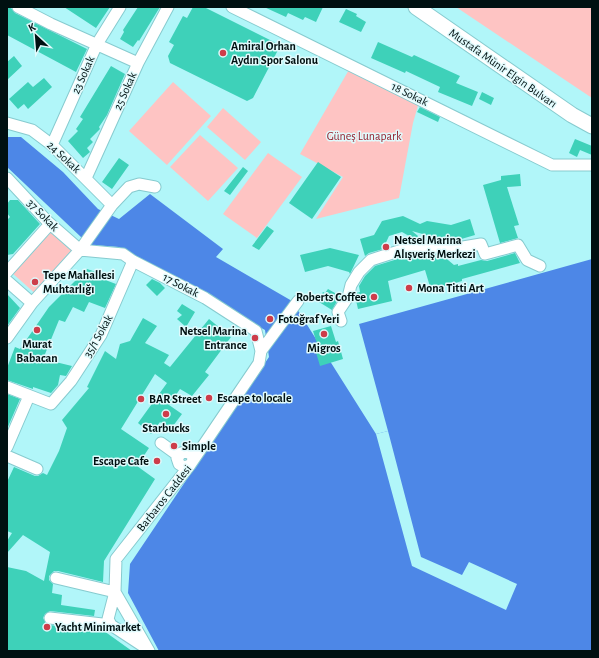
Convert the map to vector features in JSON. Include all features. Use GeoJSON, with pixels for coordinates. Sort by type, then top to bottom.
{"type":"FeatureCollection","features":[{"type":"Feature","properties":{"kind":"street"},"geometry":{"type":"LineString","coordinates":[[18,7],[51,24],[138,63]]}},
{"type":"Feature","properties":{"kind":"street","name":"23 Sokak"},"geometry":{"type":"LineString","coordinates":[[52,145],[97,44],[120,7]]}},
{"type":"Feature","properties":{"kind":"street","name":"25 Sokak"},"geometry":{"type":"LineString","coordinates":[[86,178],[138,63],[168,7]]}},
{"type":"Feature","properties":{"kind":"street","name":"18 Sokak"},"geometry":{"type":"LineString","coordinates":[[232,7],[552,165],[592,166]]}},
{"type":"Feature","properties":{"kind":"street","name":"Mustafa Münir Elgin Bulvarı"},"geometry":{"type":"LineString","coordinates":[[416,7],[572,115],[592,126]]}},
{"type":"Feature","properties":{"kind":"street","name":"24 Sokak"},"geometry":{"type":"LineString","coordinates":[[7,123],[32,130],[52,145],[86,178],[110,207]]}},
{"type":"Feature","properties":{"kind":"street","name":"37 Sokak"},"geometry":{"type":"LineString","coordinates":[[9,184],[50,224],[82,247]]}},
{"type":"Feature","properties":{"kind":"street"},"geometry":{"type":"LineString","coordinates":[[7,338],[32,303],[82,247],[110,207],[129,187],[139,184],[155,188]]}},
{"type":"Feature","properties":{"kind":"street"},"geometry":{"type":"LineString","coordinates":[[7,272],[50,224]]}},
{"type":"Feature","properties":{"kind":"street"},"geometry":{"type":"LineString","coordinates":[[341,321],[338,312],[348,297],[351,285],[359,272],[372,260],[387,254],[427,246],[451,249],[481,244],[485,254],[518,245],[528,260],[540,266]]}},
{"type":"Feature","properties":{"kind":"street","name":"17 Sokak"},"geometry":{"type":"LineString","coordinates":[[82,247],[123,254],[133,261],[205,298],[256,330],[261,351]]}},
{"type":"Feature","properties":{"kind":"street","name":"35/1 Sokak"},"geometry":{"type":"LineString","coordinates":[[29,396],[51,404],[71,381],[101,335],[133,261]]}},
{"type":"Feature","properties":{"kind":"street"},"geometry":{"type":"LineString","coordinates":[[7,281],[32,303]]}},
{"type":"Feature","properties":{"kind":"street","name":"Barbaros Caddesi"},"geometry":{"type":"LineString","coordinates":[[111,625],[108,619],[115,592],[116,559],[192,463],[259,363],[261,351],[298,301]]}},
{"type":"Feature","properties":{"kind":"street"},"geometry":{"type":"LineString","coordinates":[[7,387],[29,396],[7,447]]}},
{"type":"Feature","properties":{"kind":"street"},"geometry":{"type":"LineString","coordinates":[[161,443],[179,456],[177,458],[179,464],[184,467],[192,463]]}},
{"type":"Feature","properties":{"kind":"street"},"geometry":{"type":"LineString","coordinates":[[7,456],[37,469]]}},
{"type":"Feature","properties":{"kind":"street"},"geometry":{"type":"LineString","coordinates":[[56,578],[115,592],[149,650]]}},
{"type":"Feature","properties":{"kind":"street"},"geometry":{"type":"LineString","coordinates":[[50,618],[111,625],[149,650]]}},
{"type":"Feature","properties":{"kind":"green space"},"geometry":{"type":"Polygon","coordinates":[[[456,7],[592,7],[592,98],[456,7]]]}},
{"type":"Feature","properties":{"kind":"green space","name":"Güneş Lunapark"},"geometry":{"type":"Polygon","coordinates":[[[350,68],[419,102],[413,123],[399,198],[316,219],[343,177],[300,154],[350,68]]]}},
{"type":"Feature","properties":{"kind":"green space"},"geometry":{"type":"Polygon","coordinates":[[[173,82],[211,116],[167,165],[129,131],[173,82]]]}},
{"type":"Feature","properties":{"kind":"green space"},"geometry":{"type":"Polygon","coordinates":[[[223,108],[261,142],[245,160],[207,127],[223,108]]]}},
{"type":"Feature","properties":{"kind":"green space"},"geometry":{"type":"Polygon","coordinates":[[[200,135],[238,168],[208,201],[170,167],[200,135]]]}},
{"type":"Feature","properties":{"kind":"green space"},"geometry":{"type":"Polygon","coordinates":[[[268,153],[302,177],[257,238],[223,214],[268,153]]]}},
{"type":"Feature","properties":{"kind":"green space"},"geometry":{"type":"Polygon","coordinates":[[[49,230],[76,254],[38,296],[11,272],[49,230]]]}},
{"type":"Feature","properties":{"kind":"water"},"geometry":{"type":"Polygon","coordinates":[[[7,137],[21,137],[63,172],[98,209],[119,219],[150,194],[223,249],[216,257],[292,301],[376,434],[388,431],[359,324],[592,259],[592,651],[159,651],[128,593],[130,564],[269,357],[265,330],[195,291],[191,295],[119,247],[92,245],[81,237],[7,167],[7,137]]]}},
{"type":"Feature","properties":{"kind":"pier"},"geometry":{"type":"Polygon","coordinates":[[[388,431],[421,557],[462,575],[469,562],[517,584],[506,610],[412,566],[376,434],[388,431]]]}},
{"type":"Feature","properties":{"kind":"building"},"geometry":{"type":"Polygon","coordinates":[[[7,7],[11,8],[15,13],[87,49],[76,72],[7,35],[7,7]]]}},
{"type":"Feature","properties":{"kind":"building"},"geometry":{"type":"Polygon","coordinates":[[[64,7],[110,7],[96,28],[64,7]]]}},
{"type":"Feature","properties":{"kind":"building"},"geometry":{"type":"Polygon","coordinates":[[[138,7],[160,7],[139,41],[138,40],[133,47],[120,39],[124,32],[123,30],[138,7]]]}},
{"type":"Feature","properties":{"kind":"building","name":"Amiral Orhan Aydın Spor Salonu"},"geometry":{"type":"Polygon","coordinates":[[[193,7],[204,7],[276,43],[278,50],[253,98],[247,101],[170,63],[168,56],[174,45],[169,42],[183,16],[187,18],[193,7]]]}},
{"type":"Feature","properties":{"kind":"building"},"geometry":{"type":"Polygon","coordinates":[[[264,7],[323,7],[316,22],[305,17],[303,20],[288,13],[286,17],[264,7]]]}},
{"type":"Feature","properties":{"kind":"building"},"geometry":{"type":"Polygon","coordinates":[[[346,9],[357,14],[356,16],[366,22],[361,32],[339,22],[346,9]]]}},
{"type":"Feature","properties":{"kind":"building"},"geometry":{"type":"Polygon","coordinates":[[[378,42],[412,57],[414,55],[460,76],[456,83],[478,92],[472,106],[438,92],[440,87],[406,71],[405,73],[371,58],[378,42]]]}},
{"type":"Feature","properties":{"kind":"building"},"geometry":{"type":"Polygon","coordinates":[[[14,56],[22,66],[7,80],[7,62],[14,56]]]}},
{"type":"Feature","properties":{"kind":"building"},"geometry":{"type":"Polygon","coordinates":[[[111,66],[125,74],[107,115],[99,127],[100,129],[90,139],[93,142],[87,148],[90,152],[83,158],[68,141],[78,131],[76,129],[83,119],[80,117],[111,66]]]}},
{"type":"Feature","properties":{"kind":"building"},"geometry":{"type":"Polygon","coordinates":[[[44,78],[52,87],[28,109],[24,104],[18,109],[9,99],[28,82],[33,87],[44,78]]]}},
{"type":"Feature","properties":{"kind":"building"},"geometry":{"type":"Polygon","coordinates":[[[482,92],[494,98],[491,105],[479,99],[482,92]]]}},
{"type":"Feature","properties":{"kind":"building"},"geometry":{"type":"Polygon","coordinates":[[[420,107],[440,117],[438,122],[417,112],[420,107]]]}},
{"type":"Feature","properties":{"kind":"building"},"geometry":{"type":"Polygon","coordinates":[[[575,139],[592,146],[592,155],[580,150],[577,157],[569,153],[575,139]]]}},
{"type":"Feature","properties":{"kind":"building"},"geometry":{"type":"Polygon","coordinates":[[[119,158],[129,165],[112,189],[102,182],[119,158]]]}},
{"type":"Feature","properties":{"kind":"building"},"geometry":{"type":"Polygon","coordinates":[[[318,162],[341,177],[312,219],[289,203],[318,162]]]}},
{"type":"Feature","properties":{"kind":"building"},"geometry":{"type":"Polygon","coordinates":[[[243,167],[248,171],[230,195],[224,191],[243,167]]]}},
{"type":"Feature","properties":{"kind":"building"},"geometry":{"type":"Polygon","coordinates":[[[520,174],[521,186],[507,187],[519,225],[514,226],[518,238],[500,243],[483,185],[501,180],[501,176],[520,174]]]}},
{"type":"Feature","properties":{"kind":"building"},"geometry":{"type":"Polygon","coordinates":[[[10,200],[18,200],[40,224],[13,254],[7,255],[7,220],[10,217],[7,213],[7,204],[10,200]]]}},
{"type":"Feature","properties":{"kind":"building"},"geometry":{"type":"Polygon","coordinates":[[[403,216],[420,224],[427,221],[451,225],[470,219],[475,235],[451,242],[412,231],[418,236],[416,240],[402,232],[389,236],[383,249],[369,253],[365,256],[360,239],[374,235],[382,221],[403,216]]]}},
{"type":"Feature","properties":{"kind":"building"},"geometry":{"type":"Polygon","coordinates":[[[267,226],[274,231],[259,250],[252,246],[267,226]]]}},
{"type":"Feature","properties":{"kind":"building"},"geometry":{"type":"Polygon","coordinates":[[[330,248],[359,255],[350,274],[349,272],[328,266],[305,272],[300,255],[330,248]]]}},
{"type":"Feature","properties":{"kind":"building"},"geometry":{"type":"Polygon","coordinates":[[[427,253],[442,255],[454,265],[458,264],[458,266],[481,260],[487,261],[515,253],[520,263],[462,279],[462,281],[431,290],[425,270],[388,281],[392,301],[358,309],[355,296],[356,293],[360,292],[359,286],[365,276],[375,266],[404,257],[427,253]]]}},
{"type":"Feature","properties":{"kind":"building"},"geometry":{"type":"Polygon","coordinates":[[[87,269],[102,274],[100,278],[116,284],[105,308],[89,302],[84,312],[73,307],[65,322],[59,320],[43,359],[72,366],[66,376],[60,375],[58,385],[51,393],[33,387],[33,389],[7,380],[7,368],[15,347],[20,349],[49,307],[87,269]]]}},
{"type":"Feature","properties":{"kind":"building"},"geometry":{"type":"Polygon","coordinates":[[[152,279],[160,283],[165,288],[157,296],[146,285],[152,279]]]}},
{"type":"Feature","properties":{"kind":"building"},"geometry":{"type":"Polygon","coordinates":[[[328,289],[340,296],[332,310],[319,302],[321,299],[319,298],[323,292],[325,293],[328,289]]]}},
{"type":"Feature","properties":{"kind":"building"},"geometry":{"type":"Polygon","coordinates":[[[7,294],[20,308],[7,326],[7,294]]]}},
{"type":"Feature","properties":{"kind":"building"},"geometry":{"type":"Polygon","coordinates":[[[182,304],[195,312],[186,327],[177,319],[182,315],[177,311],[182,304]]]}},
{"type":"Feature","properties":{"kind":"building"},"geometry":{"type":"Polygon","coordinates":[[[143,318],[157,326],[145,343],[169,355],[164,363],[170,367],[209,319],[231,337],[205,372],[209,375],[192,396],[180,389],[169,405],[182,414],[170,430],[160,422],[151,434],[138,423],[167,383],[155,374],[121,429],[149,448],[137,466],[155,479],[104,561],[103,582],[58,571],[54,571],[49,576],[49,580],[53,584],[52,593],[62,595],[61,605],[95,610],[94,616],[50,611],[45,614],[43,618],[49,625],[104,631],[132,651],[7,651],[7,567],[26,571],[44,581],[50,552],[23,535],[7,553],[7,541],[12,533],[7,531],[7,482],[14,467],[35,476],[43,473],[47,475],[59,451],[67,428],[62,420],[89,388],[87,387],[105,351],[116,359],[120,344],[130,341],[143,318]]]}},
{"type":"Feature","properties":{"kind":"building"},"geometry":{"type":"Polygon","coordinates":[[[331,326],[336,342],[338,341],[343,359],[320,366],[315,349],[318,347],[313,331],[331,326]]]}},
{"type":"Feature","properties":{"kind":"building"},"geometry":{"type":"Polygon","coordinates":[[[7,394],[20,399],[7,429],[7,394]]]}},
{"type":"Feature","properties":{"kind":"place","name":"Amiral Orhan Aydın Spor Salonu"},"geometry":{"type":"Point","coordinates":[223,53]}},
{"type":"Feature","properties":{"kind":"place","name":"Netsel Marina Alışveriş Merkezi"},"geometry":{"type":"Point","coordinates":[386,247]}},
{"type":"Feature","properties":{"kind":"place","name":"Tepe Mahallesi Muhtarlığı"},"geometry":{"type":"Point","coordinates":[35,282]}},
{"type":"Feature","properties":{"kind":"place","name":"Mona Titti Art"},"geometry":{"type":"Point","coordinates":[409,288]}},
{"type":"Feature","properties":{"kind":"place","name":"Roberts Coffee"},"geometry":{"type":"Point","coordinates":[374,297]}},
{"type":"Feature","properties":{"kind":"place","name":"Fotoğraf Yeri"},"geometry":{"type":"Point","coordinates":[270,319]}},
{"type":"Feature","properties":{"kind":"place","name":"Murat Babacan"},"geometry":{"type":"Point","coordinates":[37,330]}},
{"type":"Feature","properties":{"kind":"place","name":"Migros"},"geometry":{"type":"Point","coordinates":[324,334]}},
{"type":"Feature","properties":{"kind":"place","name":"Netsel Marina Entrance"},"geometry":{"type":"Point","coordinates":[255,338]}},
{"type":"Feature","properties":{"kind":"place","name":"Escape to locale"},"geometry":{"type":"Point","coordinates":[209,398]}},
{"type":"Feature","properties":{"kind":"place","name":"BAR Street"},"geometry":{"type":"Point","coordinates":[141,399]}},
{"type":"Feature","properties":{"kind":"place","name":"Starbucks"},"geometry":{"type":"Point","coordinates":[166,414]}},
{"type":"Feature","properties":{"kind":"place","name":"Simple"},"geometry":{"type":"Point","coordinates":[174,446]}},
{"type":"Feature","properties":{"kind":"place","name":"Escape Cafe"},"geometry":{"type":"Point","coordinates":[157,461]}},
{"type":"Feature","properties":{"kind":"place","name":"Yacht Minimarket"},"geometry":{"type":"Point","coordinates":[47,627]}}]}
